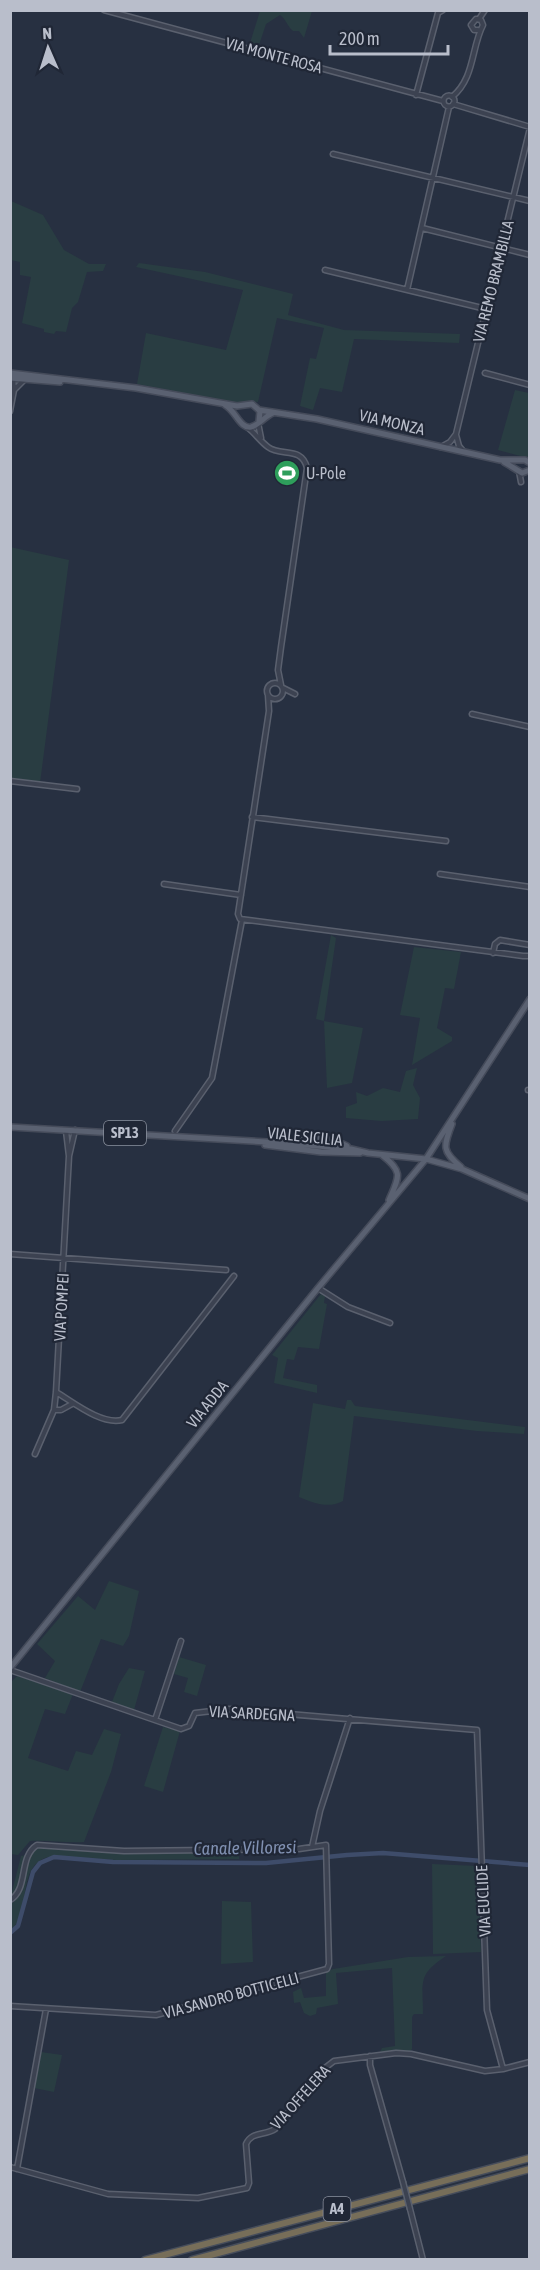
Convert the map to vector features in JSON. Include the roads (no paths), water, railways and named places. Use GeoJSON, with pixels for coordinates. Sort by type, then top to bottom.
{"type":"FeatureCollection","features":[{"type":"Feature","properties":{"kind":"highway","name":"A4"},"geometry":{"type":"LineString","coordinates":[[145,2259],[530,2158]]}},
{"type":"Feature","properties":{"kind":"highway","name":"A4"},"geometry":{"type":"LineString","coordinates":[[192,2259],[530,2169]]}},
{"type":"Feature","properties":{"kind":"main road"},"geometry":{"type":"LineString","coordinates":[[11,376],[84,383],[243,406],[252,404],[261,414],[259,422]]}},
{"type":"Feature","properties":{"kind":"main road"},"geometry":{"type":"LineString","coordinates":[[209,400],[228,407],[246,427],[252,427],[268,415],[278,412]]}},
{"type":"Feature","properties":{"kind":"main road"},"geometry":{"type":"LineString","coordinates":[[238,417],[243,406]]}},
{"type":"Feature","properties":{"kind":"main road","name":"VIA MONZA"},"geometry":{"type":"LineString","coordinates":[[259,410],[278,412],[500,460],[526,460],[530,463]]}},
{"type":"Feature","properties":{"kind":"main road","name":"VIA MONZA"},"geometry":{"type":"LineString","coordinates":[[500,460],[518,470],[528,471]]}},
{"type":"Feature","properties":{"kind":"main road"},"geometry":{"type":"LineString","coordinates":[[518,470],[521,460]]}},
{"type":"Feature","properties":{"kind":"main road","name":"VIA ADDA"},"geometry":{"type":"LineString","coordinates":[[10,1669],[318,1288],[426,1159],[530,999]]}},
{"type":"Feature","properties":{"kind":"main road"},"geometry":{"type":"LineString","coordinates":[[454,1116],[445,1149],[450,1158],[462,1168]]}},
{"type":"Feature","properties":{"kind":"main road","name":"VIALE SICILIA"},"geometry":{"type":"LineString","coordinates":[[10,1127],[284,1143],[317,1150],[327,1146],[368,1153]]}},
{"type":"Feature","properties":{"kind":"main road"},"geometry":{"type":"LineString","coordinates":[[320,1138],[326,1141],[327,1146],[317,1150],[314,1141],[320,1138]]}},
{"type":"Feature","properties":{"kind":"main road"},"geometry":{"type":"LineString","coordinates":[[284,1143],[320,1138],[351,1149]]}},
{"type":"Feature","properties":{"kind":"main road","name":"VIALE SICILIA"},"geometry":{"type":"LineString","coordinates":[[240,1141],[350,1154],[368,1153],[426,1159]]}},
{"type":"Feature","properties":{"kind":"main road"},"geometry":{"type":"LineString","coordinates":[[380,1154],[394,1165],[398,1173],[397,1183],[388,1204]]}},
{"type":"Feature","properties":{"kind":"main road","name":"SP13"},"geometry":{"type":"LineString","coordinates":[[426,1159],[462,1168],[530,1199]]}},
{"type":"Feature","properties":{"kind":"street","name":"VIA MONTE ROSA"},"geometry":{"type":"LineString","coordinates":[[104,10],[354,77],[530,128]]}},
{"type":"Feature","properties":{"kind":"street"},"geometry":{"type":"LineString","coordinates":[[416,95],[438,13],[443,10]]}},
{"type":"Feature","properties":{"kind":"street"},"geometry":{"type":"LineString","coordinates":[[478,30],[474,30],[471,25],[473,20],[479,19],[485,10]]}},
{"type":"Feature","properties":{"kind":"street"},"geometry":{"type":"LineString","coordinates":[[407,290],[452,97],[465,84],[478,39],[478,30],[483,25],[479,19]]}},
{"type":"Feature","properties":{"kind":"street"},"geometry":{"type":"LineString","coordinates":[[443,102],[446,96],[452,97]]}},
{"type":"Feature","properties":{"kind":"street","name":"VIA REMO BRAMBILLA"},"geometry":{"type":"LineString","coordinates":[[456,434],[530,128]]}},
{"type":"Feature","properties":{"kind":"street"},"geometry":{"type":"LineString","coordinates":[[333,154],[433,176],[530,201]]}},
{"type":"Feature","properties":{"kind":"street"},"geometry":{"type":"LineString","coordinates":[[422,228],[530,255]]}},
{"type":"Feature","properties":{"kind":"street"},"geometry":{"type":"LineString","coordinates":[[325,270],[486,309]]}},
{"type":"Feature","properties":{"kind":"street"},"geometry":{"type":"LineString","coordinates":[[485,373],[530,385]]}},
{"type":"Feature","properties":{"kind":"street"},"geometry":{"type":"LineString","coordinates":[[10,411],[14,390],[11,376]]}},
{"type":"Feature","properties":{"kind":"street"},"geometry":{"type":"LineString","coordinates":[[14,390],[28,378]]}},
{"type":"Feature","properties":{"kind":"street"},"geometry":{"type":"LineString","coordinates":[[259,422],[261,439]]}},
{"type":"Feature","properties":{"kind":"street"},"geometry":{"type":"LineString","coordinates":[[175,1131],[212,1078],[241,920],[238,914],[269,711],[267,690],[278,670],[307,468],[298,455],[269,448],[246,427]]}},
{"type":"Feature","properties":{"kind":"street"},"geometry":{"type":"LineString","coordinates":[[441,447],[450,442],[456,434]]}},
{"type":"Feature","properties":{"kind":"street"},"geometry":{"type":"LineString","coordinates":[[456,434],[459,446],[465,452]]}},
{"type":"Feature","properties":{"kind":"street"},"geometry":{"type":"LineString","coordinates":[[269,711],[280,698],[282,686],[278,670]]}},
{"type":"Feature","properties":{"kind":"street"},"geometry":{"type":"LineString","coordinates":[[268,695],[271,699],[296,694],[276,683],[271,684]]}},
{"type":"Feature","properties":{"kind":"street"},"geometry":{"type":"LineString","coordinates":[[472,714],[530,727]]}},
{"type":"Feature","properties":{"kind":"street"},"geometry":{"type":"LineString","coordinates":[[10,781],[76,789]]}},
{"type":"Feature","properties":{"kind":"street"},"geometry":{"type":"LineString","coordinates":[[252,817],[446,841]]}},
{"type":"Feature","properties":{"kind":"street"},"geometry":{"type":"LineString","coordinates":[[440,874],[530,887]]}},
{"type":"Feature","properties":{"kind":"street"},"geometry":{"type":"LineString","coordinates":[[164,884],[241,895]]}},
{"type":"Feature","properties":{"kind":"street"},"geometry":{"type":"LineString","coordinates":[[241,920],[530,957]]}},
{"type":"Feature","properties":{"kind":"street"},"geometry":{"type":"LineString","coordinates":[[493,953],[495,944],[500,940],[530,945]]}},
{"type":"Feature","properties":{"kind":"street","name":"VIA POMPEI"},"geometry":{"type":"LineString","coordinates":[[66,1130],[69,1156]]}},
{"type":"Feature","properties":{"kind":"street","name":"VIA POMPEI"},"geometry":{"type":"LineString","coordinates":[[35,1454],[54,1410],[69,1156],[75,1130]]}},
{"type":"Feature","properties":{"kind":"street"},"geometry":{"type":"LineString","coordinates":[[10,1254],[226,1270]]}},
{"type":"Feature","properties":{"kind":"street"},"geometry":{"type":"LineString","coordinates":[[56,1392],[72,1404],[110,1420],[118,1421],[125,1418],[234,1276]]}},
{"type":"Feature","properties":{"kind":"street"},"geometry":{"type":"LineString","coordinates":[[318,1288],[348,1307],[390,1323]]}},
{"type":"Feature","properties":{"kind":"street"},"geometry":{"type":"LineString","coordinates":[[54,1410],[61,1410],[72,1404]]}},
{"type":"Feature","properties":{"kind":"street"},"geometry":{"type":"LineString","coordinates":[[155,1720],[181,1641]]}},
{"type":"Feature","properties":{"kind":"street","name":"VIA SARDEGNA"},"geometry":{"type":"LineString","coordinates":[[10,1669],[181,1729],[189,1726],[195,1713],[229,1709],[477,1730]]}},
{"type":"Feature","properties":{"kind":"street"},"geometry":{"type":"LineString","coordinates":[[10,1900],[18,1893],[30,1852],[37,1845],[123,1851],[312,1847],[350,1718]]}},
{"type":"Feature","properties":{"kind":"street","name":"VIA EUCLIDE"},"geometry":{"type":"LineString","coordinates":[[477,1730],[487,2010],[503,2069]]}},
{"type":"Feature","properties":{"kind":"street","name":"VIA SANDRO BOTTICELLI"},"geometry":{"type":"LineString","coordinates":[[10,2006],[156,2015],[327,1970],[329,1964],[326,1845],[312,1847]]}},
{"type":"Feature","properties":{"kind":"street"},"geometry":{"type":"LineString","coordinates":[[10,2167],[17,2169],[46,2009]]}},
{"type":"Feature","properties":{"kind":"street"},"geometry":{"type":"LineString","coordinates":[[423,2259],[370,2065],[370,2056],[411,2054],[484,2071],[530,2062]]}},
{"type":"Feature","properties":{"kind":"street","name":"VIA OFFELERA"},"geometry":{"type":"LineString","coordinates":[[17,2169],[108,2194],[187,2198],[209,2197],[247,2188],[249,2176],[246,2144],[248,2139],[274,2129],[325,2067],[334,2061],[370,2056]]}},
{"type":"Feature","properties":{"kind":"waterway","name":"Canale Villoresi"},"geometry":{"type":"LineString","coordinates":[[10,1933],[18,1926],[33,1872],[40,1863],[54,1857],[113,1862],[266,1863],[383,1853],[530,1865]]}},
{"type":"Feature","properties":{"kind":"place","name":"U-Pole"},"geometry":{"type":"Point","coordinates":[287,473]}}]}
